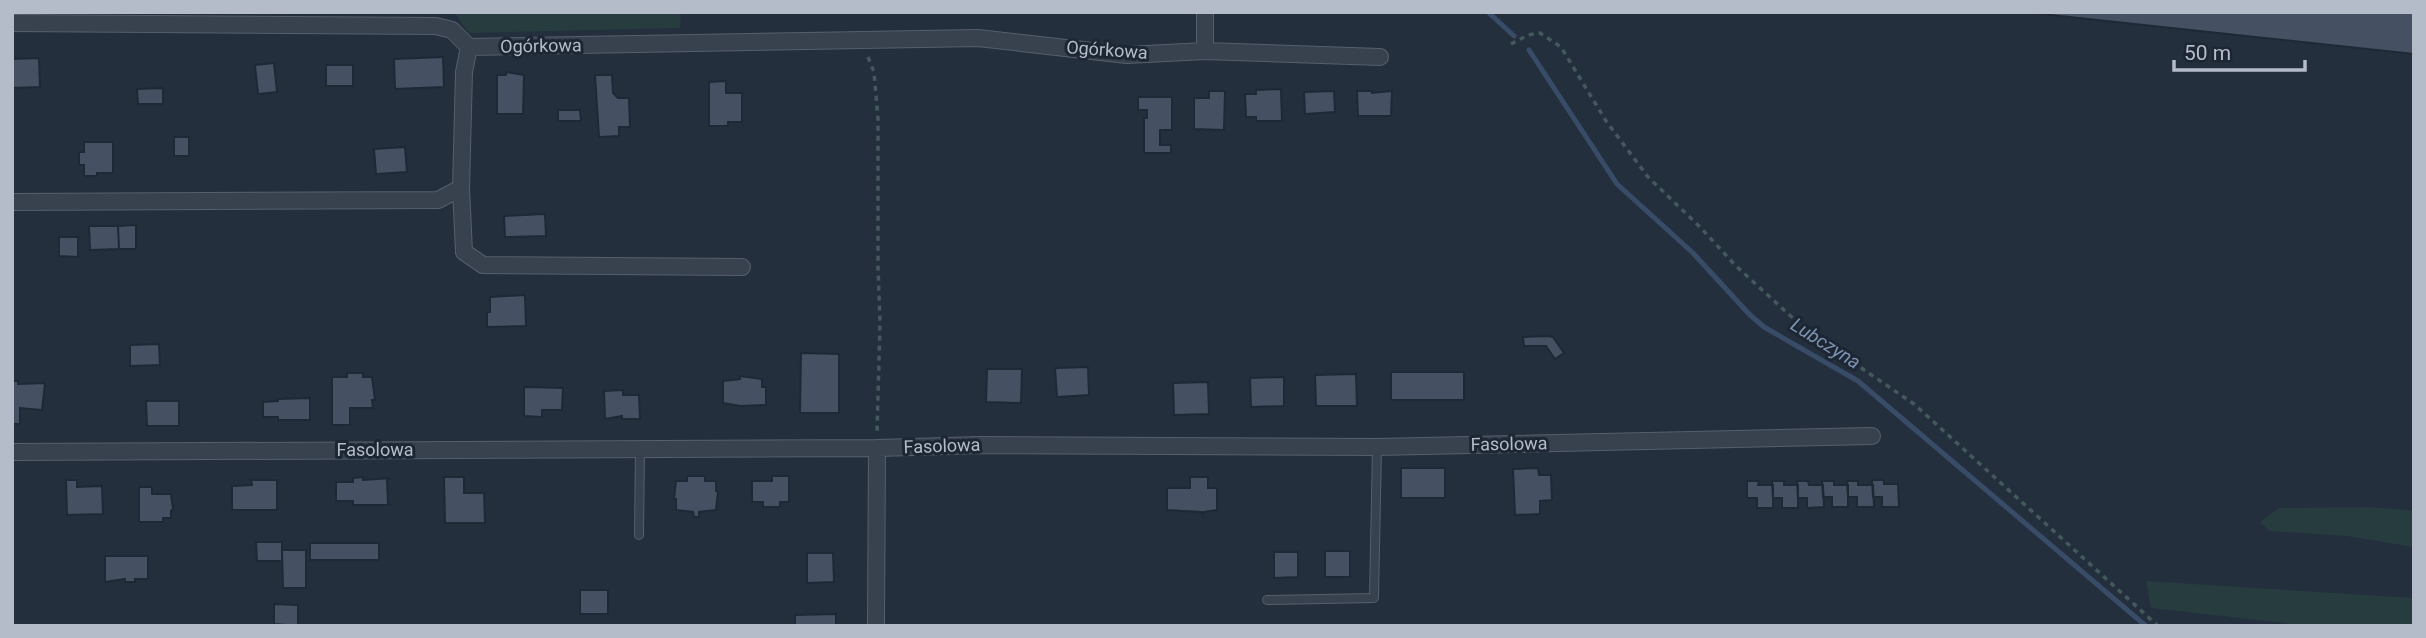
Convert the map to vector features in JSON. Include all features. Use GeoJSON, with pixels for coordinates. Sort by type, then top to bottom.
{"type":"FeatureCollection","features":[{"type":"Feature","properties":{"kind":"street"},"geometry":{"type":"LineString","coordinates":[[1205,12],[1205,51]]}},
{"type":"Feature","properties":{"kind":"street"},"geometry":{"type":"LineString","coordinates":[[12,23],[436,26],[452,30],[469,47],[464,72],[461,188],[464,252],[483,265],[742,267]]}},
{"type":"Feature","properties":{"kind":"street","name":"Ogórkowa"},"geometry":{"type":"LineString","coordinates":[[469,47],[978,38],[1127,55],[1205,51],[1380,57]]}},
{"type":"Feature","properties":{"kind":"street"},"geometry":{"type":"LineString","coordinates":[[12,202],[438,200],[461,188]]}},
{"type":"Feature","properties":{"kind":"street","name":"Fasolowa"},"geometry":{"type":"LineString","coordinates":[[12,453],[877,448],[980,445],[1377,447],[1872,436]]}},
{"type":"Feature","properties":{"kind":"street"},"geometry":{"type":"LineString","coordinates":[[876,626],[877,448]]}},
{"type":"Feature","properties":{"kind":"lane"},"geometry":{"type":"LineString","coordinates":[[1267,600],[1374,598],[1377,447]]}},
{"type":"Feature","properties":{"kind":"lane"},"geometry":{"type":"LineString","coordinates":[[639,535],[640,449]]}},
{"type":"Feature","properties":{"kind":"path"},"geometry":{"type":"LineString","coordinates":[[1511,44],[1528,35],[1540,33],[1561,47],[1606,121],[1648,177],[1736,266],[1807,331],[1914,404],[2158,626]]}},
{"type":"Feature","properties":{"kind":"path"},"geometry":{"type":"LineString","coordinates":[[859,40],[874,72],[878,119],[880,323],[877,448]]}},
{"type":"Feature","properties":{"kind":"green space"},"geometry":{"type":"Polygon","coordinates":[[[454,12],[681,12],[680,28],[469,33],[454,12]]]}},
{"type":"Feature","properties":{"kind":"green space"},"geometry":{"type":"Polygon","coordinates":[[[2370,507],[2414,511],[2414,547],[2347,536],[2269,531],[2260,522],[2279,508],[2370,507]]]}},
{"type":"Feature","properties":{"kind":"green space"},"geometry":{"type":"Polygon","coordinates":[[[2146,581],[2414,598],[2414,626],[2310,626],[2151,608],[2146,581]]]}},
{"type":"Feature","properties":{"kind":"building"},"geometry":{"type":"Polygon","coordinates":[[[2022,12],[2414,12],[2414,54],[2022,12]]]}},
{"type":"Feature","properties":{"kind":"building"},"geometry":{"type":"Polygon","coordinates":[[[443,57],[444,87],[395,89],[394,59],[443,57]]]}},
{"type":"Feature","properties":{"kind":"building"},"geometry":{"type":"Polygon","coordinates":[[[39,58],[40,87],[12,88],[12,59],[39,58]]]}},
{"type":"Feature","properties":{"kind":"building"},"geometry":{"type":"Polygon","coordinates":[[[274,63],[277,92],[258,94],[255,65],[274,63]]]}},
{"type":"Feature","properties":{"kind":"building"},"geometry":{"type":"Polygon","coordinates":[[[326,65],[353,65],[353,86],[326,86],[326,65]]]}},
{"type":"Feature","properties":{"kind":"building"},"geometry":{"type":"Polygon","coordinates":[[[506,72],[524,75],[523,114],[497,114],[497,75],[506,75],[506,72]]]}},
{"type":"Feature","properties":{"kind":"building"},"geometry":{"type":"Polygon","coordinates":[[[595,75],[612,75],[613,93],[618,98],[629,98],[630,127],[619,127],[619,136],[599,137],[595,75]]]}},
{"type":"Feature","properties":{"kind":"building"},"geometry":{"type":"Polygon","coordinates":[[[726,81],[726,93],[742,93],[742,122],[728,122],[728,126],[709,126],[709,82],[726,81]]]}},
{"type":"Feature","properties":{"kind":"building"},"geometry":{"type":"Polygon","coordinates":[[[163,88],[163,104],[138,104],[137,89],[163,88]]]}},
{"type":"Feature","properties":{"kind":"building"},"geometry":{"type":"Polygon","coordinates":[[[1281,89],[1282,121],[1256,121],[1256,117],[1246,117],[1245,94],[1256,94],[1256,90],[1281,89]]]}},
{"type":"Feature","properties":{"kind":"building"},"geometry":{"type":"Polygon","coordinates":[[[1209,91],[1225,91],[1224,130],[1194,129],[1194,98],[1209,98],[1209,91]]]}},
{"type":"Feature","properties":{"kind":"building"},"geometry":{"type":"Polygon","coordinates":[[[1334,91],[1335,112],[1305,114],[1304,92],[1334,91]]]}},
{"type":"Feature","properties":{"kind":"building"},"geometry":{"type":"Polygon","coordinates":[[[1357,91],[1392,91],[1391,116],[1358,116],[1357,91]]]}},
{"type":"Feature","properties":{"kind":"building"},"geometry":{"type":"Polygon","coordinates":[[[1138,97],[1172,97],[1172,130],[1160,130],[1160,145],[1171,145],[1171,153],[1144,153],[1144,118],[1147,118],[1147,110],[1138,110],[1138,97]]]}},
{"type":"Feature","properties":{"kind":"building"},"geometry":{"type":"Polygon","coordinates":[[[558,110],[580,110],[581,121],[558,121],[558,110]]]}},
{"type":"Feature","properties":{"kind":"building"},"geometry":{"type":"Polygon","coordinates":[[[174,137],[189,137],[189,156],[174,156],[174,137]]]}},
{"type":"Feature","properties":{"kind":"building"},"geometry":{"type":"Polygon","coordinates":[[[84,142],[113,142],[113,173],[84,176],[84,165],[79,165],[79,152],[84,152],[84,142]]]}},
{"type":"Feature","properties":{"kind":"building"},"geometry":{"type":"Polygon","coordinates":[[[405,147],[407,172],[376,174],[374,149],[405,147]]]}},
{"type":"Feature","properties":{"kind":"building"},"geometry":{"type":"Polygon","coordinates":[[[545,214],[546,236],[505,237],[504,216],[545,214]]]}},
{"type":"Feature","properties":{"kind":"building"},"geometry":{"type":"Polygon","coordinates":[[[136,225],[136,249],[119,249],[118,226],[136,225]]]}},
{"type":"Feature","properties":{"kind":"building"},"geometry":{"type":"Polygon","coordinates":[[[89,226],[118,226],[119,249],[90,250],[89,226]]]}},
{"type":"Feature","properties":{"kind":"building"},"geometry":{"type":"Polygon","coordinates":[[[59,237],[78,237],[78,257],[59,256],[59,237]]]}},
{"type":"Feature","properties":{"kind":"building"},"geometry":{"type":"Polygon","coordinates":[[[525,295],[526,326],[487,327],[490,297],[525,295]]]}},
{"type":"Feature","properties":{"kind":"building"},"geometry":{"type":"Polygon","coordinates":[[[1523,337],[1553,337],[1564,353],[1555,359],[1546,346],[1524,346],[1523,337]]]}},
{"type":"Feature","properties":{"kind":"building"},"geometry":{"type":"Polygon","coordinates":[[[159,344],[160,365],[130,366],[130,345],[159,344]]]}},
{"type":"Feature","properties":{"kind":"building"},"geometry":{"type":"Polygon","coordinates":[[[801,353],[839,354],[839,413],[800,413],[801,353]]]}},
{"type":"Feature","properties":{"kind":"building"},"geometry":{"type":"Polygon","coordinates":[[[1088,367],[1089,395],[1057,397],[1055,368],[1088,367]]]}},
{"type":"Feature","properties":{"kind":"building"},"geometry":{"type":"Polygon","coordinates":[[[987,369],[1022,369],[1021,403],[986,402],[987,369]]]}},
{"type":"Feature","properties":{"kind":"building"},"geometry":{"type":"Polygon","coordinates":[[[1391,372],[1464,372],[1464,400],[1391,400],[1391,372]]]}},
{"type":"Feature","properties":{"kind":"building"},"geometry":{"type":"Polygon","coordinates":[[[347,373],[363,373],[363,377],[372,377],[375,400],[372,400],[373,408],[350,408],[350,425],[332,425],[332,377],[347,377],[347,373]]]}},
{"type":"Feature","properties":{"kind":"building"},"geometry":{"type":"Polygon","coordinates":[[[1356,374],[1357,406],[1316,406],[1315,375],[1356,374]]]}},
{"type":"Feature","properties":{"kind":"building"},"geometry":{"type":"Polygon","coordinates":[[[740,376],[762,379],[762,387],[766,387],[766,405],[740,406],[723,403],[723,381],[740,379],[740,376]]]}},
{"type":"Feature","properties":{"kind":"building"},"geometry":{"type":"Polygon","coordinates":[[[1284,377],[1284,406],[1251,407],[1250,378],[1284,377]]]}},
{"type":"Feature","properties":{"kind":"building"},"geometry":{"type":"Polygon","coordinates":[[[12,381],[18,381],[18,384],[45,383],[42,410],[20,408],[20,424],[12,424],[12,381]]]}},
{"type":"Feature","properties":{"kind":"building"},"geometry":{"type":"Polygon","coordinates":[[[1208,382],[1209,414],[1174,415],[1173,383],[1208,382]]]}},
{"type":"Feature","properties":{"kind":"building"},"geometry":{"type":"Polygon","coordinates":[[[524,387],[563,388],[562,410],[542,410],[542,417],[524,416],[524,387]]]}},
{"type":"Feature","properties":{"kind":"building"},"geometry":{"type":"Polygon","coordinates":[[[623,390],[623,395],[639,395],[640,419],[622,419],[622,416],[605,419],[604,391],[623,390]]]}},
{"type":"Feature","properties":{"kind":"building"},"geometry":{"type":"Polygon","coordinates":[[[310,398],[310,420],[263,417],[263,402],[310,398]]]}},
{"type":"Feature","properties":{"kind":"building"},"geometry":{"type":"Polygon","coordinates":[[[146,401],[179,401],[179,426],[147,426],[146,401]]]}},
{"type":"Feature","properties":{"kind":"building"},"geometry":{"type":"Polygon","coordinates":[[[1401,468],[1445,468],[1445,498],[1401,498],[1401,468]]]}},
{"type":"Feature","properties":{"kind":"building"},"geometry":{"type":"Polygon","coordinates":[[[1538,468],[1539,475],[1551,475],[1552,500],[1540,501],[1540,514],[1515,515],[1513,469],[1538,468]]]}},
{"type":"Feature","properties":{"kind":"building"},"geometry":{"type":"Polygon","coordinates":[[[687,476],[705,476],[705,481],[716,481],[716,510],[699,512],[699,517],[694,517],[693,512],[676,510],[676,481],[687,481],[687,476]]]}},
{"type":"Feature","properties":{"kind":"building"},"geometry":{"type":"Polygon","coordinates":[[[772,476],[789,476],[789,502],[780,502],[780,507],[763,507],[763,502],[752,502],[752,481],[772,481],[772,476]]]}},
{"type":"Feature","properties":{"kind":"building"},"geometry":{"type":"Polygon","coordinates":[[[363,477],[363,480],[391,478],[387,479],[388,504],[391,505],[353,505],[353,501],[336,501],[336,482],[353,482],[353,478],[363,477]]]}},
{"type":"Feature","properties":{"kind":"building"},"geometry":{"type":"Polygon","coordinates":[[[444,477],[464,477],[464,493],[484,493],[485,523],[445,523],[444,477]]]}},
{"type":"Feature","properties":{"kind":"building"},"geometry":{"type":"Polygon","coordinates":[[[1190,477],[1208,477],[1208,488],[1217,488],[1217,510],[1203,512],[1203,515],[1201,512],[1167,510],[1167,488],[1190,488],[1190,477]]]}},
{"type":"Feature","properties":{"kind":"building"},"geometry":{"type":"Polygon","coordinates":[[[66,480],[77,480],[77,487],[102,486],[103,514],[67,515],[66,480]]]}},
{"type":"Feature","properties":{"kind":"building"},"geometry":{"type":"Polygon","coordinates":[[[251,480],[277,480],[277,510],[232,510],[232,486],[252,485],[251,480]]]}},
{"type":"Feature","properties":{"kind":"building"},"geometry":{"type":"Polygon","coordinates":[[[1872,480],[1884,480],[1884,484],[1898,484],[1899,507],[1882,507],[1882,497],[1873,497],[1872,480]]]}},
{"type":"Feature","properties":{"kind":"building"},"geometry":{"type":"Polygon","coordinates":[[[1747,481],[1759,481],[1758,485],[1773,485],[1773,508],[1757,508],[1757,498],[1747,498],[1747,481]]]}},
{"type":"Feature","properties":{"kind":"building"},"geometry":{"type":"Polygon","coordinates":[[[1772,481],[1784,481],[1784,485],[1798,485],[1798,508],[1782,508],[1782,498],[1773,498],[1772,481]]]}},
{"type":"Feature","properties":{"kind":"building"},"geometry":{"type":"Polygon","coordinates":[[[1797,481],[1808,481],[1809,485],[1823,485],[1824,507],[1807,508],[1807,498],[1798,498],[1797,481]]]}},
{"type":"Feature","properties":{"kind":"building"},"geometry":{"type":"Polygon","coordinates":[[[1822,481],[1834,481],[1834,485],[1848,485],[1848,507],[1832,507],[1832,497],[1823,497],[1822,481]]]}},
{"type":"Feature","properties":{"kind":"building"},"geometry":{"type":"Polygon","coordinates":[[[1847,481],[1858,481],[1858,485],[1873,485],[1874,507],[1857,507],[1857,497],[1848,497],[1847,481]]]}},
{"type":"Feature","properties":{"kind":"building"},"geometry":{"type":"Polygon","coordinates":[[[139,487],[152,487],[152,494],[171,494],[171,518],[163,518],[163,522],[139,522],[139,487]]]}},
{"type":"Feature","properties":{"kind":"building"},"geometry":{"type":"Polygon","coordinates":[[[256,542],[282,542],[282,561],[257,561],[256,542]]]}},
{"type":"Feature","properties":{"kind":"building"},"geometry":{"type":"Polygon","coordinates":[[[310,543],[379,543],[379,560],[310,560],[310,543]]]}},
{"type":"Feature","properties":{"kind":"building"},"geometry":{"type":"Polygon","coordinates":[[[282,550],[306,550],[306,588],[283,588],[282,550]]]}},
{"type":"Feature","properties":{"kind":"building"},"geometry":{"type":"Polygon","coordinates":[[[1325,551],[1350,551],[1350,577],[1325,577],[1325,551]]]}},
{"type":"Feature","properties":{"kind":"building"},"geometry":{"type":"Polygon","coordinates":[[[1274,552],[1298,552],[1298,577],[1274,578],[1274,552]]]}},
{"type":"Feature","properties":{"kind":"building"},"geometry":{"type":"Polygon","coordinates":[[[807,553],[833,553],[834,582],[807,583],[807,553]]]}},
{"type":"Feature","properties":{"kind":"building"},"geometry":{"type":"Polygon","coordinates":[[[105,556],[148,556],[148,579],[105,582],[105,556]]]}},
{"type":"Feature","properties":{"kind":"building"},"geometry":{"type":"Polygon","coordinates":[[[580,590],[608,590],[608,614],[580,614],[580,590]]]}},
{"type":"Feature","properties":{"kind":"building"},"geometry":{"type":"Polygon","coordinates":[[[274,604],[298,605],[298,626],[274,624],[274,604]]]}},
{"type":"Feature","properties":{"kind":"building"},"geometry":{"type":"Polygon","coordinates":[[[836,614],[836,626],[795,626],[795,615],[836,614]]]}},
{"type":"Feature","properties":{"kind":"waterway","name":"Lubczyna"},"geometry":{"type":"LineString","coordinates":[[1488,12],[1514,36]]}},
{"type":"Feature","properties":{"kind":"waterway","name":"Lubczyna"},"geometry":{"type":"LineString","coordinates":[[1529,50],[1617,184],[1693,253],[1749,314],[1764,327],[1858,381],[2146,626]]}}]}
